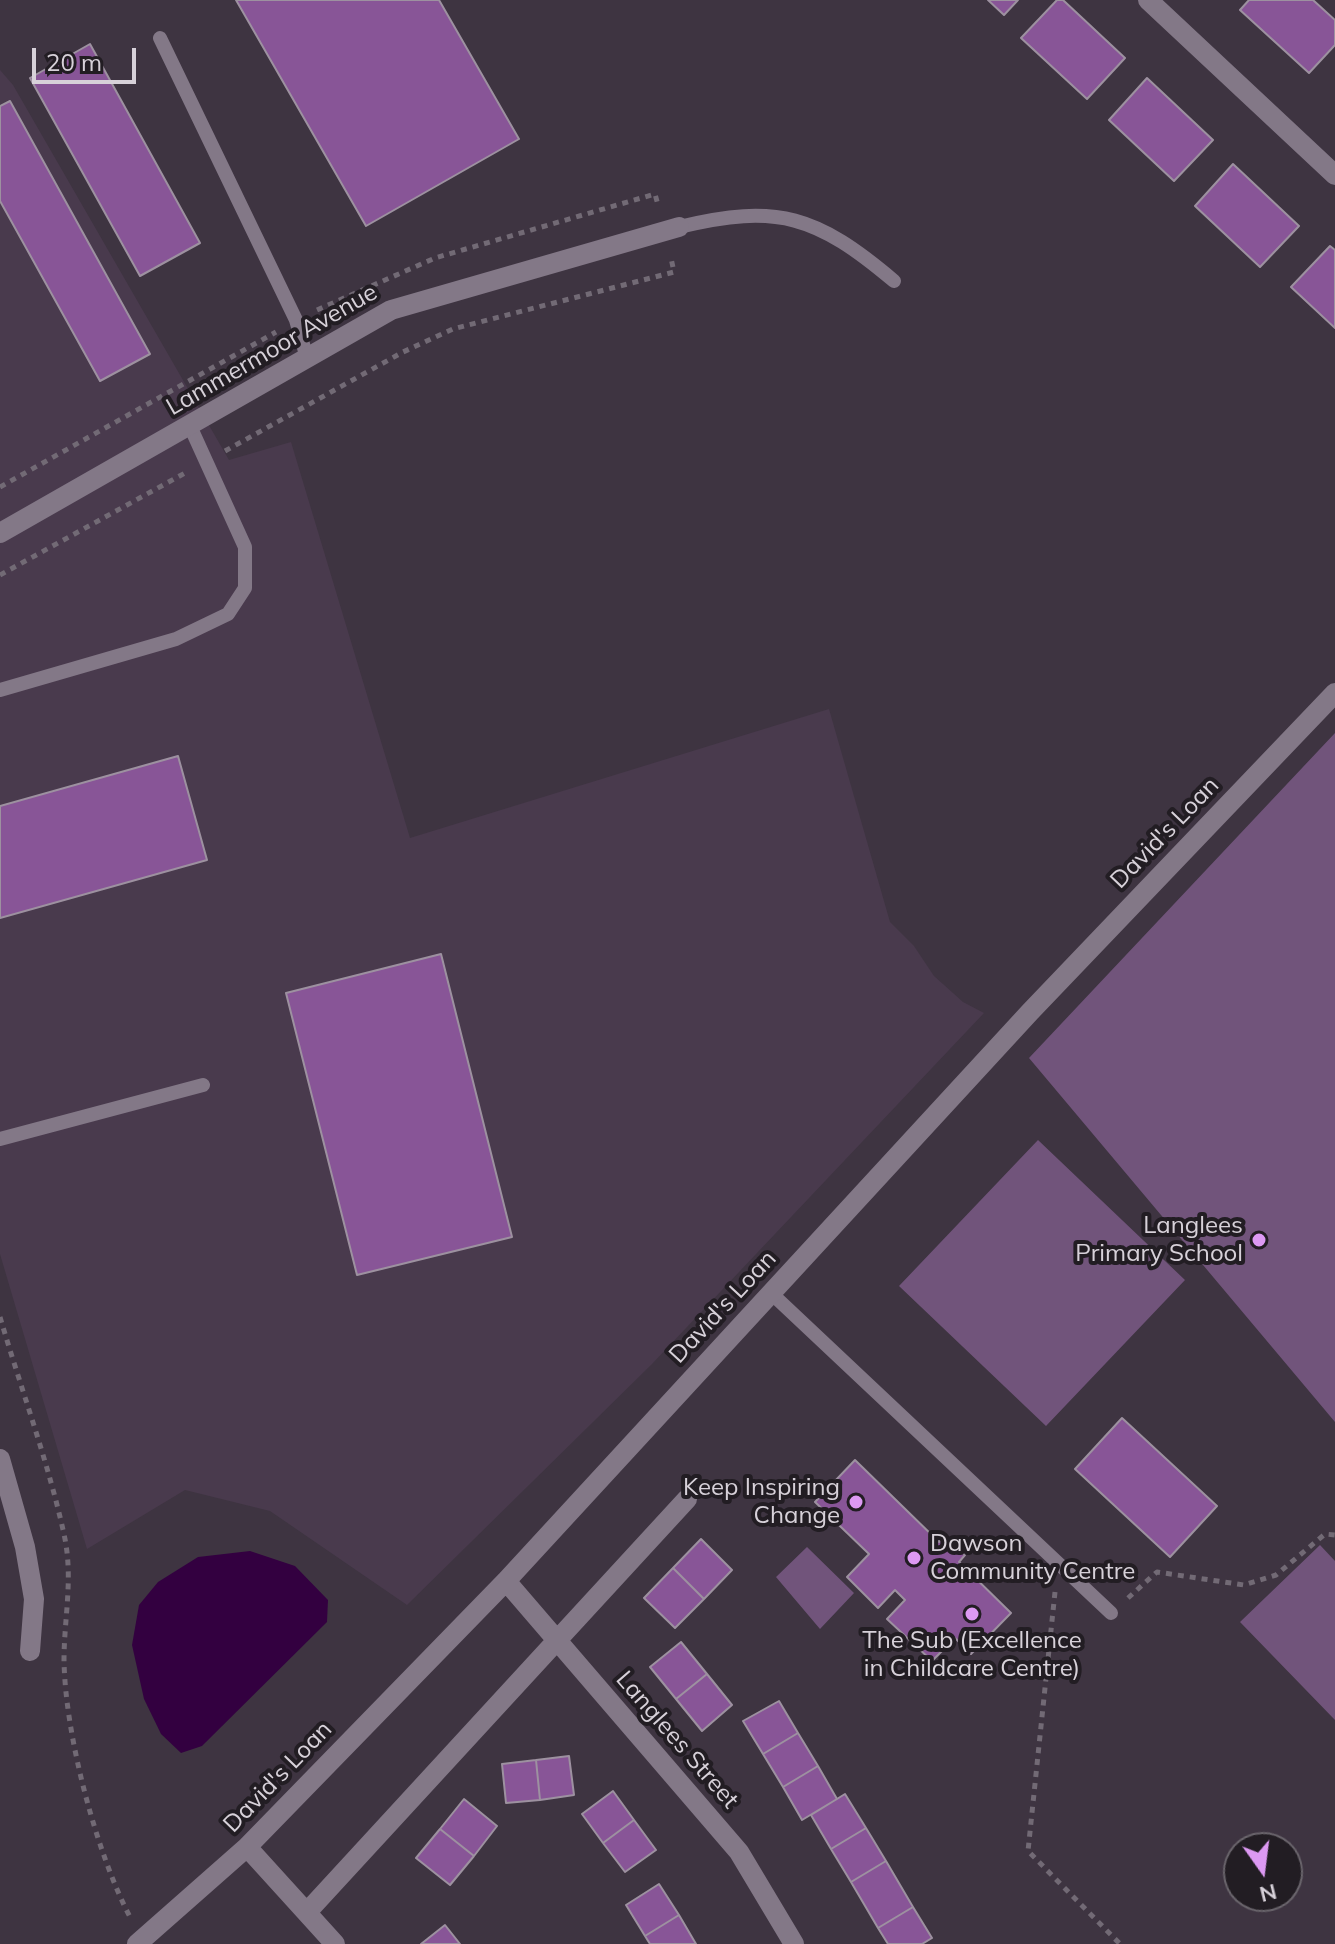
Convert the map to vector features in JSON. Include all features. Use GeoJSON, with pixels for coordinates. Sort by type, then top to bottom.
{"type":"FeatureCollection","features":[{"type":"Feature","properties":{"kind":"street"},"geometry":{"type":"LineString","coordinates":[[1148,0],[1335,175]]}},
{"type":"Feature","properties":{"kind":"street","name":"Lammermoor Avenue"},"geometry":{"type":"LineString","coordinates":[[0,533],[391,310],[672,229]]}},
{"type":"Feature","properties":{"kind":"street","name":"David's Loan"},"geometry":{"type":"LineString","coordinates":[[139,1942],[247,1847],[506,1581],[1030,1012],[1335,693]]}},
{"type":"Feature","properties":{"kind":"street"},"geometry":{"type":"LineString","coordinates":[[0,1459],[25,1547],[34,1599],[30,1651]]}},
{"type":"Feature","properties":{"kind":"street"},"geometry":{"type":"LineString","coordinates":[[308,1911],[687,1499]]}},
{"type":"Feature","properties":{"kind":"street","name":"Langlees Street"},"geometry":{"type":"LineString","coordinates":[[506,1581],[739,1852],[794,1944]]}},
{"type":"Feature","properties":{"kind":"street"},"geometry":{"type":"LineString","coordinates":[[247,1847],[335,1944]]}},
{"type":"Feature","properties":{"kind":"lane"},"geometry":{"type":"LineString","coordinates":[[160,38],[296,320],[307,358]]}},
{"type":"Feature","properties":{"kind":"lane"},"geometry":{"type":"LineString","coordinates":[[672,229],[731,214],[780,216],[831,235],[855,249],[894,281]]}},
{"type":"Feature","properties":{"kind":"lane"},"geometry":{"type":"LineString","coordinates":[[0,690],[176,639],[228,614],[245,588],[245,547],[190,426]]}},
{"type":"Feature","properties":{"kind":"lane"},"geometry":{"type":"LineString","coordinates":[[0,1139],[203,1085]]}},
{"type":"Feature","properties":{"kind":"lane"},"geometry":{"type":"LineString","coordinates":[[771,1293],[1111,1613]]}},
{"type":"Feature","properties":{"kind":"path"},"geometry":{"type":"LineString","coordinates":[[0,575],[403,352],[453,329],[674,272],[672,229]]}},
{"type":"Feature","properties":{"kind":"path"},"geometry":{"type":"LineString","coordinates":[[0,1317],[65,1539],[70,1589],[64,1659],[70,1724],[106,1864],[139,1942]]}},
{"type":"Feature","properties":{"kind":"path"},"geometry":{"type":"LineString","coordinates":[[1111,1613],[1157,1572],[1244,1585],[1276,1575],[1325,1534],[1335,1535]]}},
{"type":"Feature","properties":{"kind":"path"},"geometry":{"type":"LineString","coordinates":[[1058,1563],[1028,1851],[1120,1944]]}},
{"type":"Feature","properties":{"kind":"shaded area"},"geometry":{"type":"Polygon","coordinates":[[[0,70],[13,85],[229,460],[291,442],[410,838],[829,709],[890,922],[914,946],[934,976],[963,1002],[984,1013],[652,1364],[407,1605],[270,1511],[185,1490],[87,1549],[0,1254],[0,70]]]}},
{"type":"Feature","properties":{"kind":"shaded area","name":"Langlees Primary School"},"geometry":{"type":"Polygon","coordinates":[[[1335,733],[1335,1422],[1029,1058],[1335,733]]]}},
{"type":"Feature","properties":{"kind":"shaded area"},"geometry":{"type":"Polygon","coordinates":[[[1038,1140],[1185,1280],[1046,1426],[899,1286],[1038,1140]]]}},
{"type":"Feature","properties":{"kind":"shaded area"},"geometry":{"type":"Polygon","coordinates":[[[1320,1545],[1335,1561],[1335,1720],[1240,1622],[1320,1545]]]}},
{"type":"Feature","properties":{"kind":"shaded area"},"geometry":{"type":"Polygon","coordinates":[[[807,1547],[854,1593],[820,1629],[776,1577],[807,1547]]]}},
{"type":"Feature","properties":{"kind":"shaded area"},"geometry":{"type":"Polygon","coordinates":[[[250,1551],[295,1566],[328,1600],[327,1622],[202,1746],[181,1753],[161,1734],[144,1699],[132,1645],[139,1605],[158,1582],[198,1557],[250,1551]]]}},
{"type":"Feature","properties":{"kind":"building"},"geometry":{"type":"Polygon","coordinates":[[[236,0],[439,0],[519,139],[366,226],[236,0]]]}},
{"type":"Feature","properties":{"kind":"building"},"geometry":{"type":"Polygon","coordinates":[[[988,0],[1018,0],[1004,15],[988,0]]]}},
{"type":"Feature","properties":{"kind":"building"},"geometry":{"type":"Polygon","coordinates":[[[1057,0],[1063,0],[1125,58],[1087,99],[1021,38],[1057,0]]]}},
{"type":"Feature","properties":{"kind":"building"},"geometry":{"type":"Polygon","coordinates":[[[1249,0],[1313,0],[1335,20],[1335,45],[1309,73],[1240,10],[1249,0]]]}},
{"type":"Feature","properties":{"kind":"building"},"geometry":{"type":"Polygon","coordinates":[[[90,44],[200,243],[140,276],[30,78],[90,44]]]}},
{"type":"Feature","properties":{"kind":"building"},"geometry":{"type":"Polygon","coordinates":[[[1147,78],[1213,140],[1174,181],[1109,120],[1147,78]]]}},
{"type":"Feature","properties":{"kind":"building"},"geometry":{"type":"Polygon","coordinates":[[[10,101],[150,354],[100,381],[0,201],[0,106],[10,101]]]}},
{"type":"Feature","properties":{"kind":"building"},"geometry":{"type":"Polygon","coordinates":[[[1233,164],[1299,226],[1260,267],[1195,206],[1233,164]]]}},
{"type":"Feature","properties":{"kind":"building"},"geometry":{"type":"Polygon","coordinates":[[[1330,246],[1335,250],[1335,328],[1291,287],[1330,246]]]}},
{"type":"Feature","properties":{"kind":"building"},"geometry":{"type":"Polygon","coordinates":[[[178,756],[207,860],[0,918],[0,806],[178,756]]]}},
{"type":"Feature","properties":{"kind":"building"},"geometry":{"type":"Polygon","coordinates":[[[441,954],[512,1237],[357,1275],[286,993],[441,954]]]}},
{"type":"Feature","properties":{"kind":"building"},"geometry":{"type":"Polygon","coordinates":[[[1122,1418],[1217,1506],[1170,1557],[1075,1469],[1122,1418]]]}},
{"type":"Feature","properties":{"kind":"building","name":"Dawson Community Centre"},"geometry":{"type":"Polygon","coordinates":[[[855,1460],[939,1542],[945,1535],[965,1555],[959,1562],[1011,1613],[971,1654],[955,1638],[932,1661],[887,1619],[905,1600],[895,1590],[878,1608],[847,1577],[869,1554],[815,1502],[855,1460]]]}},
{"type":"Feature","properties":{"kind":"building"},"geometry":{"type":"Polygon","coordinates":[[[701,1539],[732,1570],[704,1599],[673,1568],[701,1539]]]}},
{"type":"Feature","properties":{"kind":"building"},"geometry":{"type":"Polygon","coordinates":[[[673,1568],[704,1599],[675,1628],[644,1598],[673,1568]]]}},
{"type":"Feature","properties":{"kind":"building"},"geometry":{"type":"Polygon","coordinates":[[[681,1642],[707,1674],[676,1699],[650,1667],[681,1642]]]}},
{"type":"Feature","properties":{"kind":"building"},"geometry":{"type":"Polygon","coordinates":[[[707,1674],[732,1705],[702,1731],[676,1699],[707,1674]]]}},
{"type":"Feature","properties":{"kind":"building"},"geometry":{"type":"Polygon","coordinates":[[[779,1701],[798,1733],[763,1754],[743,1721],[779,1701]]]}},
{"type":"Feature","properties":{"kind":"building"},"geometry":{"type":"Polygon","coordinates":[[[798,1733],[818,1766],[783,1787],[763,1754],[798,1733]]]}},
{"type":"Feature","properties":{"kind":"building"},"geometry":{"type":"Polygon","coordinates":[[[569,1756],[574,1795],[540,1800],[536,1760],[569,1756]]]}},
{"type":"Feature","properties":{"kind":"building"},"geometry":{"type":"Polygon","coordinates":[[[536,1760],[540,1800],[506,1803],[502,1764],[536,1760]]]}},
{"type":"Feature","properties":{"kind":"building"},"geometry":{"type":"Polygon","coordinates":[[[818,1766],[837,1799],[802,1820],[783,1787],[818,1766]]]}},
{"type":"Feature","properties":{"kind":"building"},"geometry":{"type":"Polygon","coordinates":[[[613,1791],[634,1820],[603,1843],[582,1814],[613,1791]]]}},
{"type":"Feature","properties":{"kind":"building"},"geometry":{"type":"Polygon","coordinates":[[[845,1794],[866,1828],[831,1849],[811,1815],[845,1794]]]}},
{"type":"Feature","properties":{"kind":"building"},"geometry":{"type":"Polygon","coordinates":[[[464,1799],[497,1826],[474,1856],[440,1829],[464,1799]]]}},
{"type":"Feature","properties":{"kind":"building"},"geometry":{"type":"Polygon","coordinates":[[[634,1820],[656,1850],[625,1872],[603,1843],[634,1820]]]}},
{"type":"Feature","properties":{"kind":"building"},"geometry":{"type":"Polygon","coordinates":[[[866,1828],[886,1861],[851,1882],[831,1849],[866,1828]]]}},
{"type":"Feature","properties":{"kind":"building"},"geometry":{"type":"Polygon","coordinates":[[[440,1829],[474,1856],[450,1885],[416,1858],[440,1829]]]}},
{"type":"Feature","properties":{"kind":"building"},"geometry":{"type":"Polygon","coordinates":[[[886,1861],[913,1907],[878,1928],[851,1882],[886,1861]]]}},
{"type":"Feature","properties":{"kind":"building"},"geometry":{"type":"Polygon","coordinates":[[[659,1884],[679,1915],[645,1936],[626,1905],[659,1884]]]}},
{"type":"Feature","properties":{"kind":"building"},"geometry":{"type":"Polygon","coordinates":[[[913,1907],[932,1938],[922,1944],[888,1944],[878,1928],[913,1907]]]}},
{"type":"Feature","properties":{"kind":"building"},"geometry":{"type":"Polygon","coordinates":[[[679,1915],[696,1944],[650,1944],[645,1936],[679,1915]]]}},
{"type":"Feature","properties":{"kind":"building"},"geometry":{"type":"Polygon","coordinates":[[[445,1925],[460,1944],[421,1944],[445,1925]]]}},
{"type":"Feature","properties":{"kind":"place","name":"Langlees Primary School"},"geometry":{"type":"Point","coordinates":[1259,1240]}},
{"type":"Feature","properties":{"kind":"place","name":"Keep Inspiring Change"},"geometry":{"type":"Point","coordinates":[856,1502]}},
{"type":"Feature","properties":{"kind":"place","name":"Dawson Community Centre"},"geometry":{"type":"Point","coordinates":[914,1558]}},
{"type":"Feature","properties":{"kind":"place","name":"The Sub (Excellence in Childcare Centre)"},"geometry":{"type":"Point","coordinates":[972,1614]}}]}
